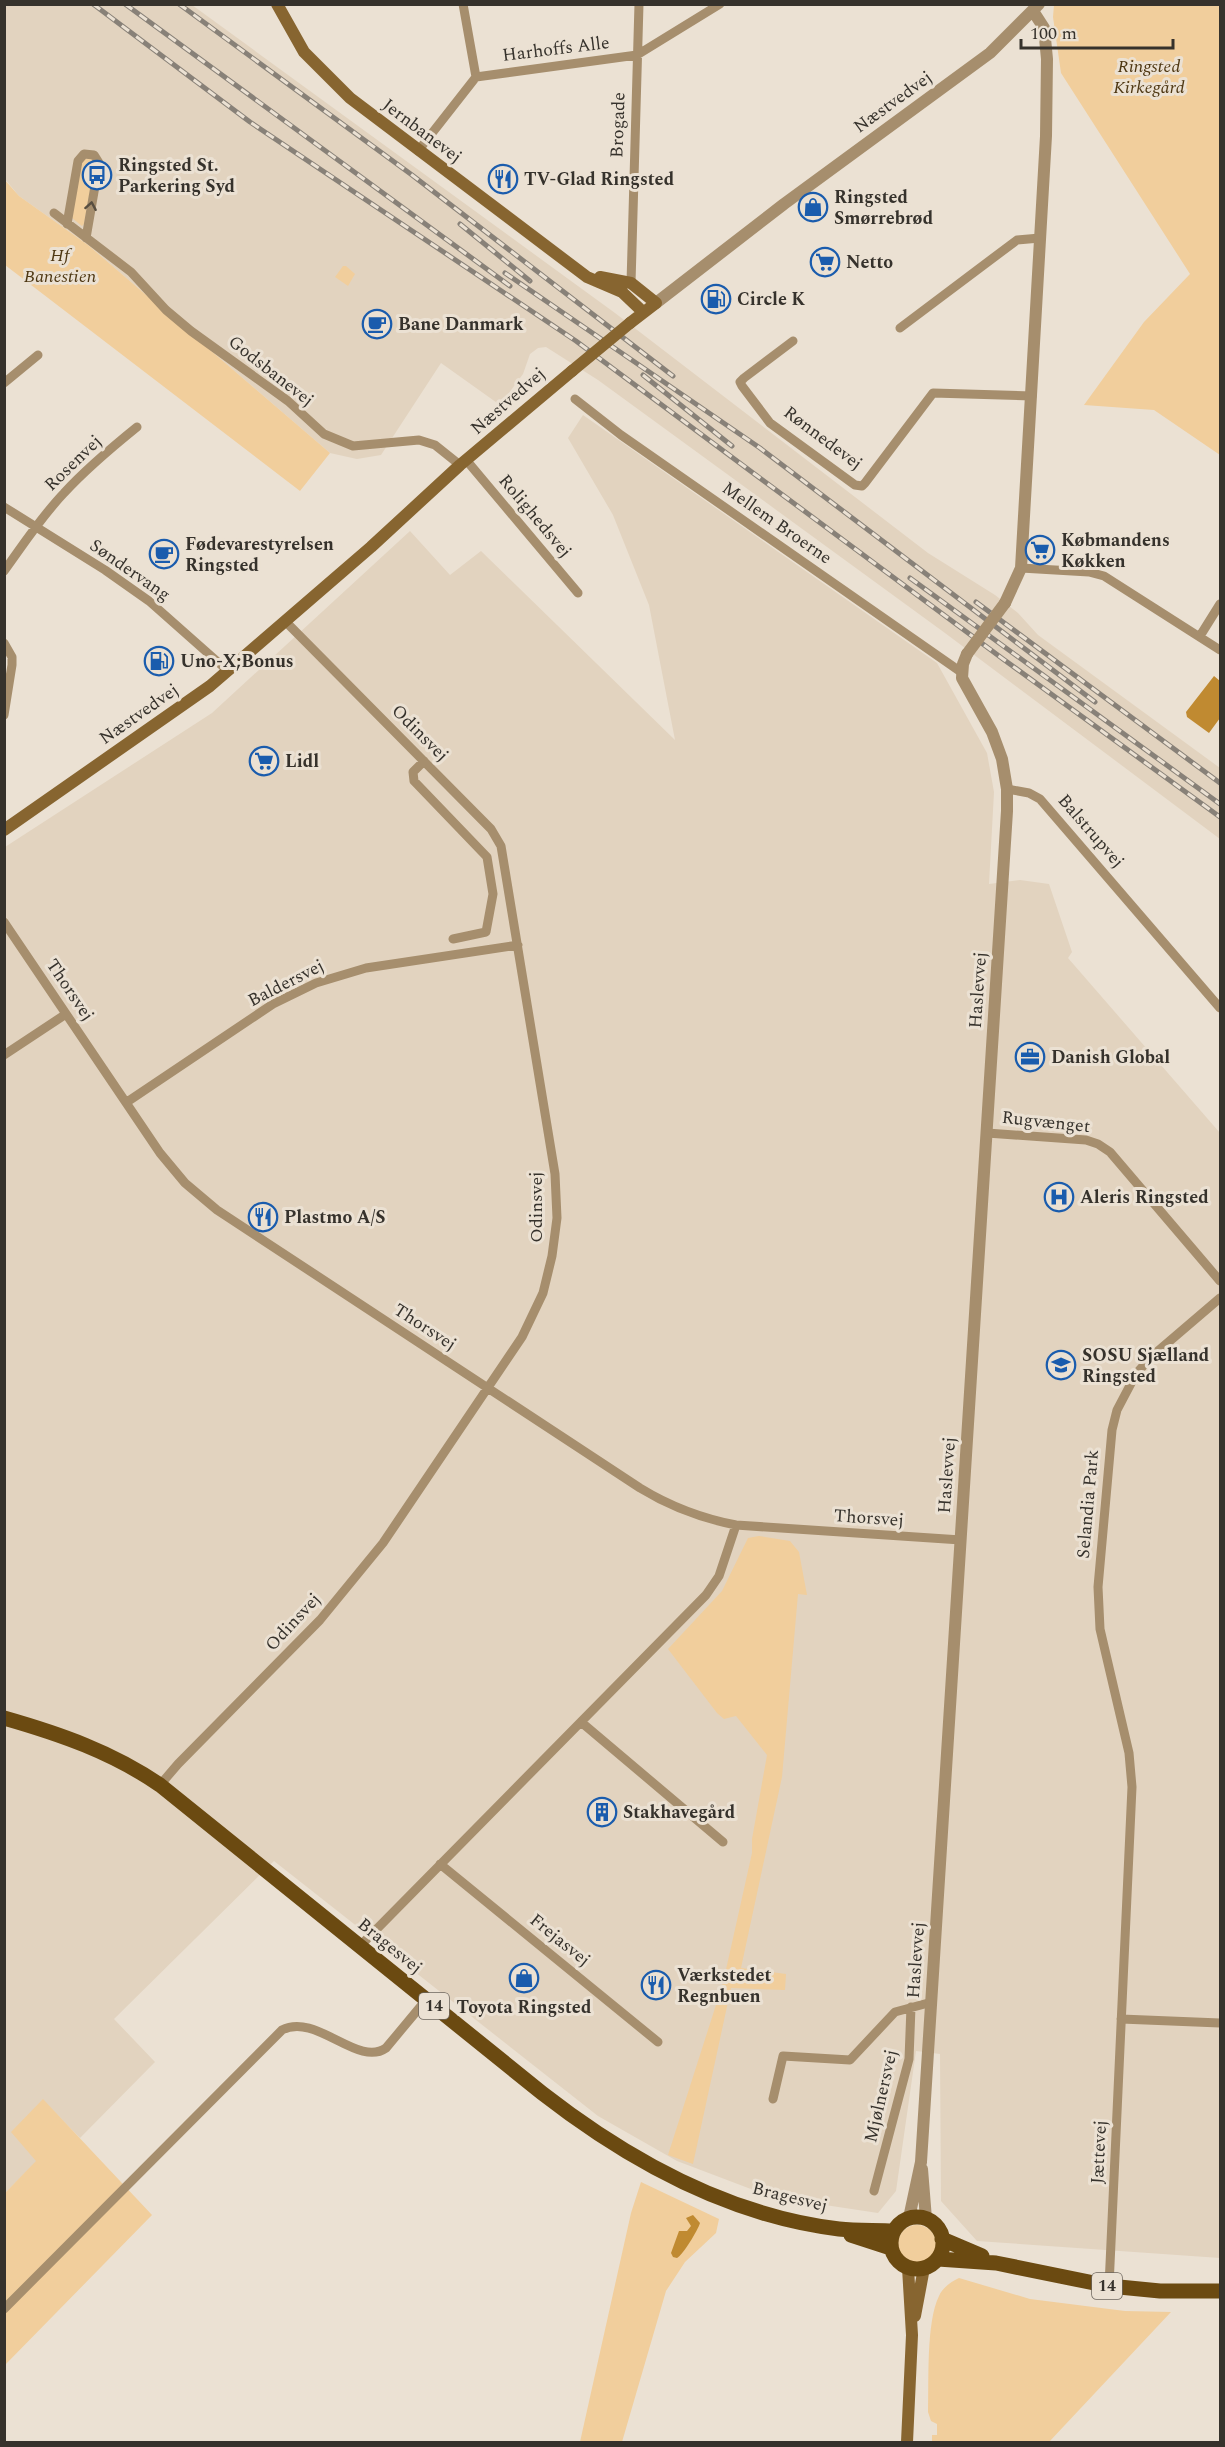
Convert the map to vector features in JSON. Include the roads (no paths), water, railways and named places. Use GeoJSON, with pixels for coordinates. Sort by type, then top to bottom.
{"type":"FeatureCollection","features":[{"type":"Feature","properties":{"kind":"main road","name":"Jernbanevej"},"geometry":{"type":"LineString","coordinates":[[277,4],[295,38],[314,64],[350,98],[587,277],[622,292],[642,312]]}},
{"type":"Feature","properties":{"kind":"main road","name":"Jernbanevej"},"geometry":{"type":"LineString","coordinates":[[569,263],[600,277],[631,283],[656,303]]}},
{"type":"Feature","properties":{"kind":"main road","name":"Næstvedvej"},"geometry":{"type":"LineString","coordinates":[[4,830],[182,707],[228,671],[372,547],[464,463],[642,312],[656,303]]}},
{"type":"Feature","properties":{"kind":"main road","name":"Bragesvej"},"geometry":{"type":"LineString","coordinates":[[4,1720],[54,1732],[109,1754],[160,1785],[571,2115],[629,2154],[712,2194],[766,2212],[841,2229],[894,2231]]}},
{"type":"Feature","properties":{"kind":"main road"},"geometry":{"type":"LineString","coordinates":[[927,2219],[909,2218],[900,2223],[894,2231],[891,2248],[900,2264],[908,2268],[924,2268],[938,2259],[943,2246],[942,2239]]}},
{"type":"Feature","properties":{"kind":"main road","name":"14"},"geometry":{"type":"LineString","coordinates":[[927,2219],[938,2228],[942,2239],[996,2263],[1109,2286],[1160,2291],[1221,2291]]}},
{"type":"Feature","properties":{"kind":"main road","name":"Bragesvej"},"geometry":{"type":"LineString","coordinates":[[841,2229],[850,2235],[891,2248]]}},
{"type":"Feature","properties":{"kind":"main road"},"geometry":{"type":"LineString","coordinates":[[938,2259],[996,2263]]}},
{"type":"Feature","properties":{"kind":"main road"},"geometry":{"type":"LineString","coordinates":[[907,2442],[912,2335],[908,2268]]}},
{"type":"Feature","properties":{"kind":"main road"},"geometry":{"type":"LineString","coordinates":[[912,2335],[924,2268]]}},
{"type":"Feature","properties":{"kind":"street"},"geometry":{"type":"LineString","coordinates":[[418,151],[476,77],[463,4]]}},
{"type":"Feature","properties":{"kind":"street","name":"Brogade"},"geometry":{"type":"LineString","coordinates":[[631,283],[639,4]]}},
{"type":"Feature","properties":{"kind":"street","name":"Harhoffs Alle"},"geometry":{"type":"LineString","coordinates":[[476,77],[637,55],[720,4]]}},
{"type":"Feature","properties":{"kind":"street"},"geometry":{"type":"LineString","coordinates":[[1007,789],[1002,759],[992,732],[965,685],[961,672],[967,654],[1005,603],[1021,568],[1032,396],[1047,59],[1044,28],[1033,7]]}},
{"type":"Feature","properties":{"kind":"street","name":"Næstvedvej"},"geometry":{"type":"LineString","coordinates":[[656,303],[784,204],[990,53],[1033,7]]}},
{"type":"Feature","properties":{"kind":"street"},"geometry":{"type":"LineString","coordinates":[[67,224],[78,161],[84,154],[94,155],[99,163],[86,238]]}},
{"type":"Feature","properties":{"kind":"street","name":"Godsbanevej"},"geometry":{"type":"LineString","coordinates":[[54,213],[131,272],[166,310],[191,331],[288,401],[324,434],[353,446],[419,440],[435,444],[464,463]]}},
{"type":"Feature","properties":{"kind":"street"},"geometry":{"type":"LineString","coordinates":[[900,328],[1017,240],[1040,238]]}},
{"type":"Feature","properties":{"kind":"street","name":"Rønnedevej"},"geometry":{"type":"LineString","coordinates":[[793,341],[740,382],[771,423],[855,485],[862,486],[865,483],[933,393],[1032,396]]}},
{"type":"Feature","properties":{"kind":"street"},"geometry":{"type":"LineString","coordinates":[[4,383],[38,355]]}},
{"type":"Feature","properties":{"kind":"street","name":"Mellem Broerne"},"geometry":{"type":"LineString","coordinates":[[575,399],[621,435],[961,672]]}},
{"type":"Feature","properties":{"kind":"street","name":"Rosenvej"},"geometry":{"type":"LineString","coordinates":[[4,572],[62,494],[89,467],[137,427]]}},
{"type":"Feature","properties":{"kind":"street","name":"Rolighedsvej"},"geometry":{"type":"LineString","coordinates":[[464,463],[578,593]]}},
{"type":"Feature","properties":{"kind":"street","name":"Søndervang"},"geometry":{"type":"LineString","coordinates":[[4,507],[105,570],[149,601],[189,634],[228,671]]}},
{"type":"Feature","properties":{"kind":"street"},"geometry":{"type":"LineString","coordinates":[[1021,568],[1089,572],[1104,576],[1221,650]]}},
{"type":"Feature","properties":{"kind":"street"},"geometry":{"type":"LineString","coordinates":[[1200,636],[1221,604]]}},
{"type":"Feature","properties":{"kind":"street","name":"Odinsvej"},"geometry":{"type":"LineString","coordinates":[[160,1785],[320,1620],[384,1543],[522,1336],[543,1293],[552,1256],[557,1218],[555,1174],[501,846],[491,829],[285,621]]}},
{"type":"Feature","properties":{"kind":"street"},"geometry":{"type":"LineString","coordinates":[[4,643],[12,657],[12,665],[4,715]]}},
{"type":"Feature","properties":{"kind":"street"},"geometry":{"type":"LineString","coordinates":[[424,761],[413,772],[414,781],[487,857],[493,894],[486,932],[453,939]]}},
{"type":"Feature","properties":{"kind":"street","name":"Balstrupvej"},"geometry":{"type":"LineString","coordinates":[[1007,789],[1040,799],[1221,1008]]}},
{"type":"Feature","properties":{"kind":"street","name":"Haslevvej"},"geometry":{"type":"LineString","coordinates":[[909,2218],[921,2162],[932,2002],[1007,789]]}},
{"type":"Feature","properties":{"kind":"street"},"geometry":{"type":"LineString","coordinates":[[490,881],[506,878]]}},
{"type":"Feature","properties":{"kind":"street","name":"Thorsvej"},"geometry":{"type":"LineString","coordinates":[[4,922],[160,1153],[178,1175],[218,1210],[667,1505],[703,1518],[736,1525],[961,1540]]}},
{"type":"Feature","properties":{"kind":"street","name":"Baldersvej"},"geometry":{"type":"LineString","coordinates":[[127,1102],[273,1004],[316,983],[366,968],[518,945]]}},
{"type":"Feature","properties":{"kind":"street"},"geometry":{"type":"LineString","coordinates":[[4,1055],[66,1014]]}},
{"type":"Feature","properties":{"kind":"street","name":"Rugvænget"},"geometry":{"type":"LineString","coordinates":[[987,1133],[1086,1140],[1098,1144],[1110,1152],[1221,1281]]}},
{"type":"Feature","properties":{"kind":"street","name":"Selandia Park"},"geometry":{"type":"LineString","coordinates":[[1129,1753],[1100,1629],[1098,1587],[1112,1430],[1117,1410],[1136,1374],[1158,1351],[1221,1298]]}},
{"type":"Feature","properties":{"kind":"street"},"geometry":{"type":"LineString","coordinates":[[360,1946],[706,1595],[719,1576],[736,1525]]}},
{"type":"Feature","properties":{"kind":"street"},"geometry":{"type":"LineString","coordinates":[[581,1722],[723,1842]]}},
{"type":"Feature","properties":{"kind":"street","name":"Jættevej"},"geometry":{"type":"LineString","coordinates":[[1109,2286],[1132,1787],[1129,1753]]}},
{"type":"Feature","properties":{"kind":"street","name":"Frejasvej"},"geometry":{"type":"LineString","coordinates":[[440,1864],[658,2042]]}},
{"type":"Feature","properties":{"kind":"street"},"geometry":{"type":"LineString","coordinates":[[4,2309],[282,2030],[292,2026],[306,2027],[364,2052],[378,2053],[386,2049],[426,2000]]}},
{"type":"Feature","properties":{"kind":"street","name":"Mjølnersvej"},"geometry":{"type":"LineString","coordinates":[[773,2099],[783,2056],[850,2060],[895,2012],[932,2002]]}},
{"type":"Feature","properties":{"kind":"street","name":"Mjølnersvej"},"geometry":{"type":"LineString","coordinates":[[874,2191],[909,2059],[911,2007]]}},
{"type":"Feature","properties":{"kind":"street"},"geometry":{"type":"LineString","coordinates":[[1121,2019],[1221,2023]]}},
{"type":"Feature","properties":{"kind":"street","name":"Haslevvej"},"geometry":{"type":"LineString","coordinates":[[921,2162],[927,2219]]}},
{"type":"Feature","properties":{"kind":"railway"},"geometry":{"type":"LineString","coordinates":[[93,4],[250,122],[576,341],[1003,659],[1220,817]]}},
{"type":"Feature","properties":{"kind":"railway"},"geometry":{"type":"LineString","coordinates":[[125,4],[510,286]]}},
{"type":"Feature","properties":{"kind":"railway"},"geometry":{"type":"LineString","coordinates":[[179,4],[412,175],[673,376]]}},
{"type":"Feature","properties":{"kind":"railway"},"geometry":{"type":"LineString","coordinates":[[460,224],[530,281]]}},
{"type":"Feature","properties":{"kind":"railway"},"geometry":{"type":"LineString","coordinates":[[505,273],[760,448],[1095,702]]}},
{"type":"Feature","properties":{"kind":"railway"},"geometry":{"type":"LineString","coordinates":[[643,375],[732,446]]}},
{"type":"Feature","properties":{"kind":"railway"},"geometry":{"type":"LineString","coordinates":[[910,578],[1220,804]]}},
{"type":"Feature","properties":{"kind":"railway"},"geometry":{"type":"LineString","coordinates":[[976,602],[1220,783]]}},
{"type":"Feature","properties":{"kind":"place","name":"Ringsted St. Parkering Syd"},"geometry":{"type":"Point","coordinates":[97,175]}},
{"type":"Feature","properties":{"kind":"place","name":"TV-Glad Ringsted"},"geometry":{"type":"Point","coordinates":[503,179]}},
{"type":"Feature","properties":{"kind":"place","name":"Ringsted Smørrebrød"},"geometry":{"type":"Point","coordinates":[813,207]}},
{"type":"Feature","properties":{"kind":"place","name":"Netto"},"geometry":{"type":"Point","coordinates":[825,262]}},
{"type":"Feature","properties":{"kind":"place","name":"Circle K"},"geometry":{"type":"Point","coordinates":[716,299]}},
{"type":"Feature","properties":{"kind":"place","name":"Bane Danmark"},"geometry":{"type":"Point","coordinates":[377,324]}},
{"type":"Feature","properties":{"kind":"place","name":"Købmandens Køkken"},"geometry":{"type":"Point","coordinates":[1040,550]}},
{"type":"Feature","properties":{"kind":"place","name":"Fødevarestyrelsen Ringsted"},"geometry":{"type":"Point","coordinates":[164,554]}},
{"type":"Feature","properties":{"kind":"place","name":"Uno-X;Bonus"},"geometry":{"type":"Point","coordinates":[159,661]}},
{"type":"Feature","properties":{"kind":"place","name":"Lidl"},"geometry":{"type":"Point","coordinates":[264,761]}},
{"type":"Feature","properties":{"kind":"place","name":"Danish Global"},"geometry":{"type":"Point","coordinates":[1030,1057]}},
{"type":"Feature","properties":{"kind":"place","name":"Aleris Ringsted"},"geometry":{"type":"Point","coordinates":[1059,1197]}},
{"type":"Feature","properties":{"kind":"place","name":"Plastmo A/S"},"geometry":{"type":"Point","coordinates":[263,1217]}},
{"type":"Feature","properties":{"kind":"place","name":"SOSU Sjælland Ringsted"},"geometry":{"type":"Point","coordinates":[1061,1365]}},
{"type":"Feature","properties":{"kind":"place","name":"Stakhavegård"},"geometry":{"type":"Point","coordinates":[602,1812]}},
{"type":"Feature","properties":{"kind":"place","name":"Toyota Ringsted"},"geometry":{"type":"Point","coordinates":[524,1978]}},
{"type":"Feature","properties":{"kind":"place","name":"Værkstedet Regnbuen"},"geometry":{"type":"Point","coordinates":[656,1985]}},
{"type":"Feature","properties":{"kind":"park label","name":"Ringsted Kirkegård"},"geometry":{"type":"Point","coordinates":[1149,76]}},
{"type":"Feature","properties":{"kind":"park label","name":"Hf Banestien"},"geometry":{"type":"Point","coordinates":[60,265]}}]}
